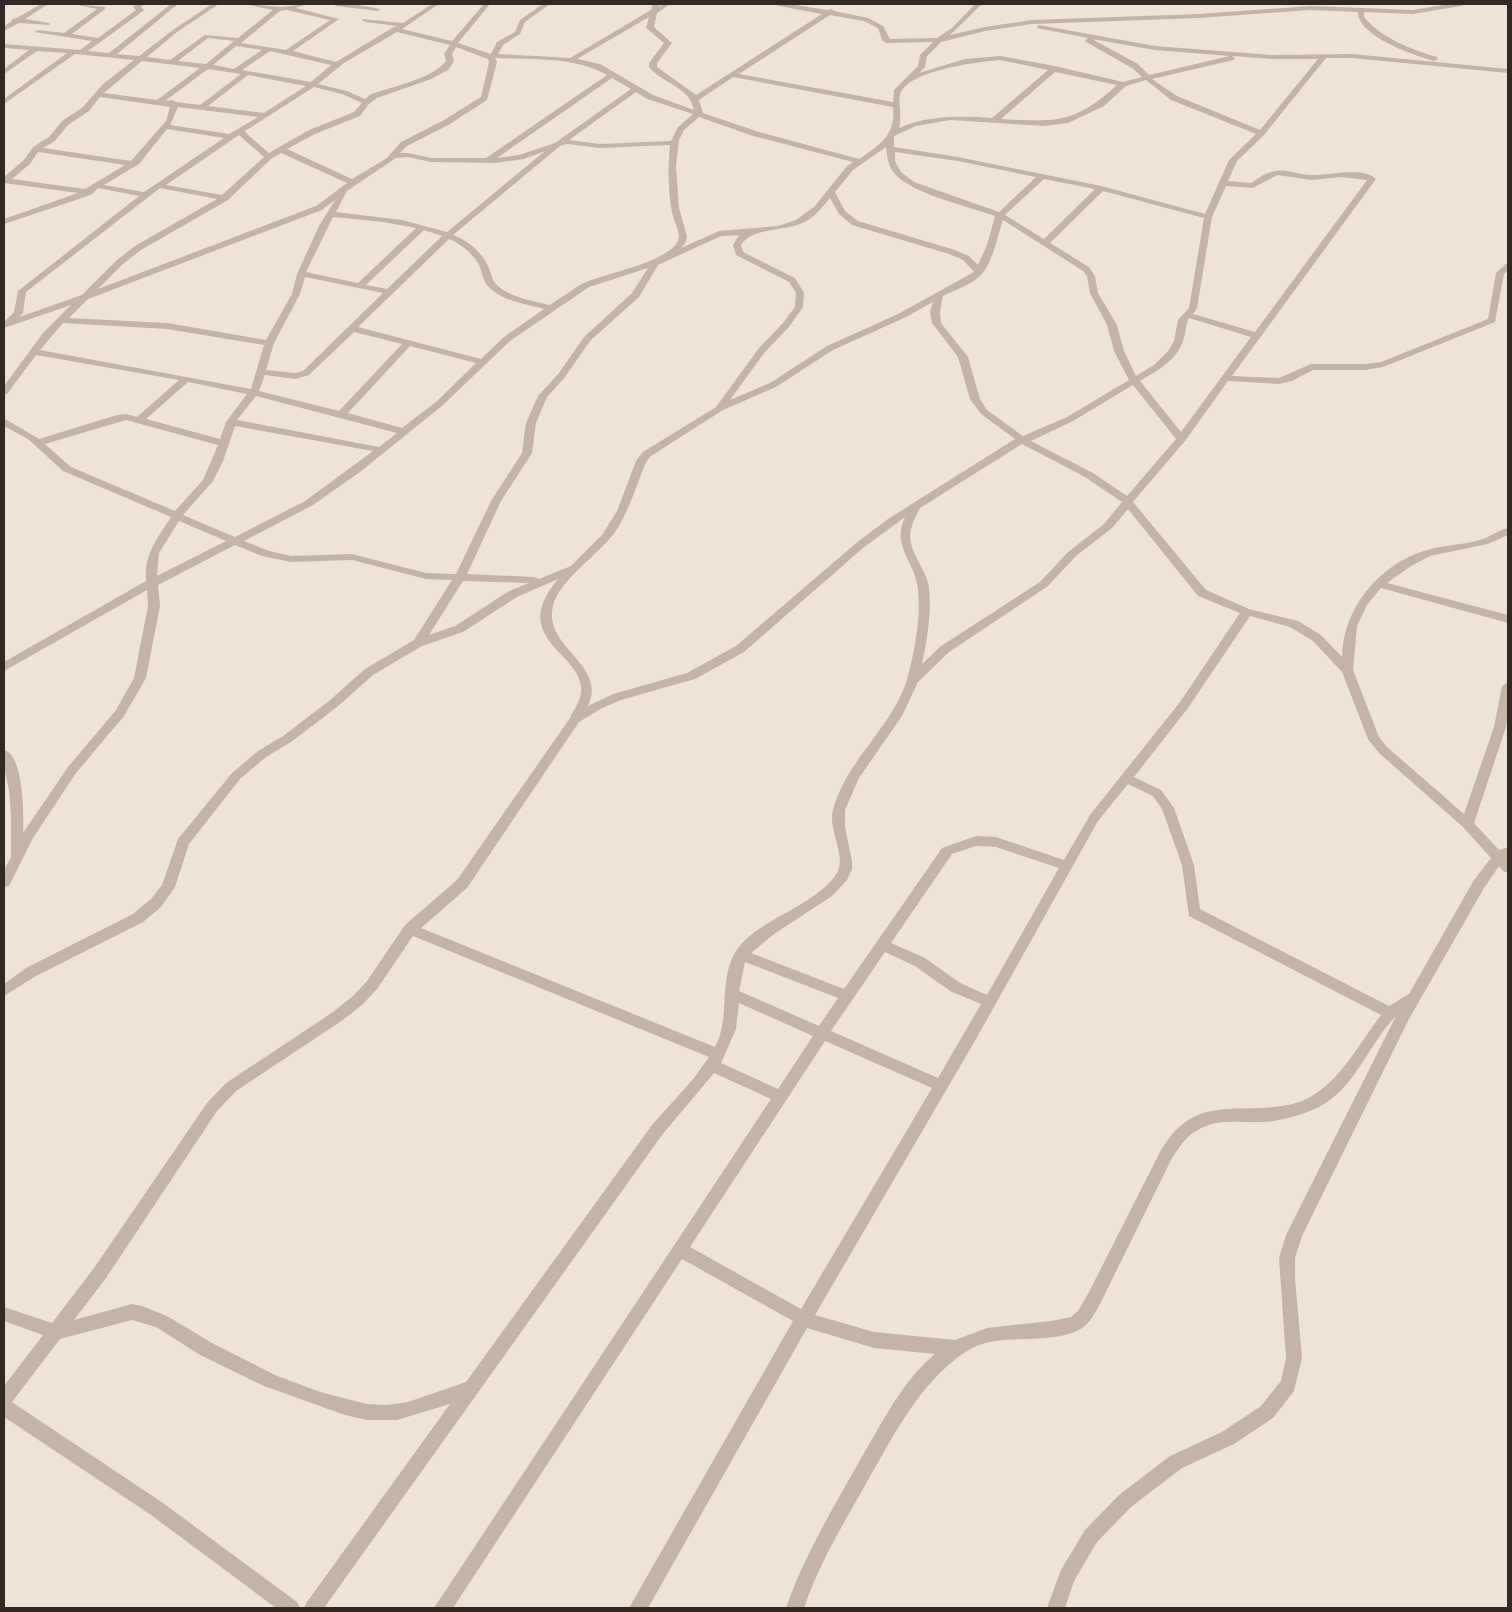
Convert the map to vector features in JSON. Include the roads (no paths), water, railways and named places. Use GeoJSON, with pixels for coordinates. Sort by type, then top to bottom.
{"type":"FeatureCollection","features":[{"type":"Feature","properties":{"kind":"street"},"geometry":{"type":"LineString","coordinates":[[4,29],[15,20],[45,4]]}},
{"type":"Feature","properties":{"kind":"street"},"geometry":{"type":"LineString","coordinates":[[65,36],[103,8],[76,4]]}},
{"type":"Feature","properties":{"kind":"street"},"geometry":{"type":"LineString","coordinates":[[4,102],[78,52],[100,40],[141,9],[136,7],[140,4]]}},
{"type":"Feature","properties":{"kind":"street"},"geometry":{"type":"LineString","coordinates":[[112,54],[175,4]]}},
{"type":"Feature","properties":{"kind":"street"},"geometry":{"type":"LineString","coordinates":[[210,4],[216,4]]}},
{"type":"Feature","properties":{"kind":"street"},"geometry":{"type":"LineString","coordinates":[[6,177],[27,162],[36,148],[52,139],[66,123],[86,109],[98,95],[143,57],[175,31],[216,4]]}},
{"type":"Feature","properties":{"kind":"street"},"geometry":{"type":"LineString","coordinates":[[248,4],[278,8],[304,4]]}},
{"type":"Feature","properties":{"kind":"street"},"geometry":{"type":"LineString","coordinates":[[336,4],[378,9]]}},
{"type":"Feature","properties":{"kind":"street"},"geometry":{"type":"LineString","coordinates":[[385,4],[364,20],[404,25]]}},
{"type":"Feature","properties":{"kind":"street"},"geometry":{"type":"LineString","coordinates":[[7,323],[18,312],[20,296],[27,286],[147,195],[241,130],[312,85],[338,65],[394,29],[413,22],[436,4]]}},
{"type":"Feature","properties":{"kind":"street"},"geometry":{"type":"LineString","coordinates":[[4,392],[60,320],[120,262],[157,236],[225,198],[268,157],[312,132],[357,114],[366,102],[374,96],[423,80],[445,68],[449,65],[448,52],[478,18],[487,4]]}},
{"type":"Feature","properties":{"kind":"street"},"geometry":{"type":"LineString","coordinates":[[490,56],[500,44],[518,33],[522,21],[547,4]]}},
{"type":"Feature","properties":{"kind":"street"},"geometry":{"type":"LineString","coordinates":[[571,60],[656,8],[667,4]]}},
{"type":"Feature","properties":{"kind":"street"},"geometry":{"type":"LineString","coordinates":[[779,4],[831,12],[876,22],[882,27],[887,41],[939,40],[1032,22],[1199,16],[1310,8],[1413,12],[1461,4]]}},
{"type":"Feature","properties":{"kind":"street"},"geometry":{"type":"LineString","coordinates":[[979,4],[924,55],[921,67],[898,90],[898,119],[892,140],[891,161],[898,174],[912,184],[1000,215],[1046,242],[1086,269],[1091,276],[1094,293],[1106,312],[1119,351],[1134,380],[1181,439]]}},
{"type":"Feature","properties":{"kind":"street"},"geometry":{"type":"LineString","coordinates":[[160,101],[208,66],[278,8]]}},
{"type":"Feature","properties":{"kind":"street"},"geometry":{"type":"LineString","coordinates":[[286,8],[337,20],[288,52]]}},
{"type":"Feature","properties":{"kind":"street"},"geometry":{"type":"LineString","coordinates":[[656,8],[650,28],[668,43],[653,63],[653,67],[664,78],[686,89],[695,99],[699,113]]}},
{"type":"Feature","properties":{"kind":"street"},"geometry":{"type":"LineString","coordinates":[[1361,10],[1360,17],[1368,27],[1415,53],[1474,67]]}},
{"type":"Feature","properties":{"kind":"street"},"geometry":{"type":"LineString","coordinates":[[695,99],[831,12]]}},
{"type":"Feature","properties":{"kind":"street"},"geometry":{"type":"LineString","coordinates":[[136,13],[162,15]]}},
{"type":"Feature","properties":{"kind":"street"},"geometry":{"type":"LineString","coordinates":[[4,19],[47,24],[21,48]]}},
{"type":"Feature","properties":{"kind":"street"},"geometry":{"type":"LineString","coordinates":[[1010,25],[1039,27],[1155,48],[1251,56],[1380,58],[1508,71]]}},
{"type":"Feature","properties":{"kind":"street"},"geometry":{"type":"LineString","coordinates":[[394,29],[454,44],[490,56],[571,60],[597,66],[650,97],[756,134],[858,161]]}},
{"type":"Feature","properties":{"kind":"street"},"geometry":{"type":"LineString","coordinates":[[38,32],[100,40]]}},
{"type":"Feature","properties":{"kind":"street"},"geometry":{"type":"LineString","coordinates":[[1074,33],[1135,66],[1157,87],[1174,98],[1261,133]]}},
{"type":"Feature","properties":{"kind":"street"},"geometry":{"type":"LineString","coordinates":[[173,61],[207,36],[288,52],[338,65]]}},
{"type":"Feature","properties":{"kind":"street"},"geometry":{"type":"LineString","coordinates":[[4,46],[143,57],[208,66],[312,85],[350,94],[366,102]]}},
{"type":"Feature","properties":{"kind":"street"},"geometry":{"type":"LineString","coordinates":[[4,72],[34,49]]}},
{"type":"Feature","properties":{"kind":"street"},"geometry":{"type":"LineString","coordinates":[[236,71],[268,49]]}},
{"type":"Feature","properties":{"kind":"street"},"geometry":{"type":"LineString","coordinates":[[7,323],[37,315],[153,272],[214,246],[294,219],[325,205],[344,192],[353,183],[394,156],[404,144],[447,122],[484,98],[493,62],[490,56]]}},
{"type":"Feature","properties":{"kind":"street"},"geometry":{"type":"LineString","coordinates":[[911,78],[965,61],[987,58],[1012,59],[1123,84],[1199,64],[1251,56]]}},
{"type":"Feature","properties":{"kind":"street"},"geometry":{"type":"LineString","coordinates":[[575,719],[598,705],[691,676],[712,666],[740,649],[859,546],[916,505],[1022,440],[1070,419],[1157,367],[1172,353],[1179,341],[1183,320],[1193,308],[1208,217],[1233,160],[1261,133],[1323,57]]}},
{"type":"Feature","properties":{"kind":"street"},"geometry":{"type":"LineString","coordinates":[[995,120],[1055,68]]}},
{"type":"Feature","properties":{"kind":"street"},"geometry":{"type":"LineString","coordinates":[[202,106],[247,73]]}},
{"type":"Feature","properties":{"kind":"street"},"geometry":{"type":"LineString","coordinates":[[488,162],[613,74]]}},
{"type":"Feature","properties":{"kind":"street"},"geometry":{"type":"LineString","coordinates":[[732,75],[897,106]]}},
{"type":"Feature","properties":{"kind":"street"},"geometry":{"type":"LineString","coordinates":[[4,667],[152,583],[310,503],[440,403],[507,339],[586,285],[656,263],[719,234],[732,231],[756,231],[779,228],[799,222],[818,209],[840,178],[858,161],[871,155],[892,140],[931,120],[970,118],[1044,124],[1068,120],[1087,113],[1101,104],[1123,84]]}},
{"type":"Feature","properties":{"kind":"street"},"geometry":{"type":"LineString","coordinates":[[260,372],[295,376],[306,373],[448,235],[559,143],[635,89]]}},
{"type":"Feature","properties":{"kind":"street"},"geometry":{"type":"LineString","coordinates":[[98,95],[172,102],[264,115]]}},
{"type":"Feature","properties":{"kind":"street"},"geometry":{"type":"LineString","coordinates":[[4,222],[89,192],[133,164],[166,127],[173,111],[172,102]]}},
{"type":"Feature","properties":{"kind":"street"},"geometry":{"type":"LineString","coordinates":[[418,643],[460,577],[496,501],[527,454],[531,423],[543,396],[562,375],[587,339],[636,295],[656,263],[675,250],[682,242],[683,236],[675,208],[672,166],[674,143],[676,134],[699,113]]}},
{"type":"Feature","properties":{"kind":"street"},"geometry":{"type":"LineString","coordinates":[[166,127],[231,137]]}},
{"type":"Feature","properties":{"kind":"street"},"geometry":{"type":"LineString","coordinates":[[241,130],[245,139],[264,148],[268,157]]}},
{"type":"Feature","properties":{"kind":"street"},"geometry":{"type":"LineString","coordinates":[[892,140],[1042,176],[1101,188],[1208,217]]}},
{"type":"Feature","properties":{"kind":"street"},"geometry":{"type":"LineString","coordinates":[[394,156],[408,156],[438,161],[488,162],[522,157],[559,143],[576,142],[600,146],[674,143]]}},
{"type":"Feature","properties":{"kind":"street"},"geometry":{"type":"LineString","coordinates":[[36,148],[133,164]]}},
{"type":"Feature","properties":{"kind":"street"},"geometry":{"type":"LineString","coordinates":[[281,150],[298,156],[353,183]]}},
{"type":"Feature","properties":{"kind":"street"},"geometry":{"type":"LineString","coordinates":[[912,681],[945,649],[1044,584],[1072,554],[1108,526],[1127,501],[1181,439],[1372,179],[1369,177],[1341,175],[1312,178],[1277,173],[1267,176],[1253,186],[1223,183]]}},
{"type":"Feature","properties":{"kind":"street"},"geometry":{"type":"LineString","coordinates":[[4,1399],[100,1273],[212,1106],[231,1087],[358,1000],[372,985],[410,929],[462,884],[575,719],[587,692],[584,680],[552,639],[545,615],[550,594],[578,567],[613,528],[641,461],[647,454],[719,409],[773,385],[830,348],[901,316],[972,278],[979,272],[992,245],[1000,215],[1042,176]]}},
{"type":"Feature","properties":{"kind":"street"},"geometry":{"type":"LineString","coordinates":[[6,177],[89,192]]}},
{"type":"Feature","properties":{"kind":"street"},"geometry":{"type":"LineString","coordinates":[[98,186],[147,195]]}},
{"type":"Feature","properties":{"kind":"street"},"geometry":{"type":"LineString","coordinates":[[160,186],[225,198]]}},
{"type":"Feature","properties":{"kind":"street"},"geometry":{"type":"LineString","coordinates":[[1046,242],[1101,188]]}},
{"type":"Feature","properties":{"kind":"street"},"geometry":{"type":"LineString","coordinates":[[4,882],[28,836],[72,770],[120,713],[140,678],[154,606],[152,583],[154,553],[177,515],[208,481],[218,461],[231,422],[253,394],[269,343],[296,294],[301,274],[330,214],[344,192]]}},
{"type":"Feature","properties":{"kind":"street"},"geometry":{"type":"LineString","coordinates":[[831,193],[842,212],[855,223],[952,252],[966,258],[979,272]]}},
{"type":"Feature","properties":{"kind":"street"},"geometry":{"type":"LineString","coordinates":[[330,214],[370,217],[448,235],[475,253],[487,273],[489,283],[499,290],[553,309]]}},
{"type":"Feature","properties":{"kind":"street"},"geometry":{"type":"LineString","coordinates":[[360,286],[421,228]]}},
{"type":"Feature","properties":{"kind":"street"},"geometry":{"type":"LineString","coordinates":[[719,409],[762,350],[795,314],[800,300],[800,293],[792,280],[739,253],[737,245],[742,237],[756,231]]}},
{"type":"Feature","properties":{"kind":"street"},"geometry":{"type":"LineString","coordinates":[[1226,378],[1279,381],[1311,367],[1383,364],[1438,340],[1482,325],[1492,320],[1500,273],[1508,265]]}},
{"type":"Feature","properties":{"kind":"street"},"geometry":{"type":"LineString","coordinates":[[301,274],[389,292]]}},
{"type":"Feature","properties":{"kind":"street"},"geometry":{"type":"LineString","coordinates":[[939,294],[934,312],[937,323],[964,357],[978,406],[992,420],[1022,440],[1089,475],[1127,501],[1202,593],[1247,612],[1282,619],[1318,638],[1347,670],[1374,739],[1505,859],[1479,884],[1415,997],[1334,1152],[1294,1235],[1287,1258],[1294,1358],[1288,1385],[1267,1412],[1228,1438],[1176,1462],[1126,1501],[1091,1536],[1067,1576],[1056,1608]]}},
{"type":"Feature","properties":{"kind":"street"},"geometry":{"type":"LineString","coordinates":[[1187,315],[1257,336]]}},
{"type":"Feature","properties":{"kind":"street"},"geometry":{"type":"LineString","coordinates":[[60,320],[167,326],[269,343]]}},
{"type":"Feature","properties":{"kind":"street"},"geometry":{"type":"LineString","coordinates":[[351,328],[483,362]]}},
{"type":"Feature","properties":{"kind":"street"},"geometry":{"type":"LineString","coordinates":[[342,414],[408,343]]}},
{"type":"Feature","properties":{"kind":"street"},"geometry":{"type":"LineString","coordinates":[[34,352],[148,370],[342,414],[402,431]]}},
{"type":"Feature","properties":{"kind":"street"},"geometry":{"type":"LineString","coordinates":[[139,420],[186,379]]}},
{"type":"Feature","properties":{"kind":"street"},"geometry":{"type":"LineString","coordinates":[[38,443],[117,418],[139,420],[223,443]]}},
{"type":"Feature","properties":{"kind":"street"},"geometry":{"type":"LineString","coordinates":[[4,422],[38,443],[68,469],[177,515],[234,542],[266,554],[291,559],[352,557],[426,576],[524,581],[549,579]]}},
{"type":"Feature","properties":{"kind":"street"},"geometry":{"type":"LineString","coordinates":[[231,422],[381,450]]}},
{"type":"Feature","properties":{"kind":"street"},"geometry":{"type":"LineString","coordinates":[[313,1608],[657,1130],[714,1059],[729,1028],[732,994],[741,955],[780,922],[821,897],[842,877],[846,868],[838,822],[839,811],[846,792],[896,714],[912,681],[920,639],[924,589],[918,566],[908,549],[904,533],[916,505]]}},
{"type":"Feature","properties":{"kind":"street"},"geometry":{"type":"LineString","coordinates":[[1347,670],[1347,646],[1356,613],[1361,601],[1378,584],[1406,563],[1429,552],[1484,542],[1508,531]]}},
{"type":"Feature","properties":{"kind":"street"},"geometry":{"type":"LineString","coordinates":[[4,991],[31,972],[138,918],[156,903],[168,887],[183,842],[236,776],[262,754],[287,739],[325,710],[369,672],[418,643],[459,629],[513,594],[578,567]]}},
{"type":"Feature","properties":{"kind":"street"},"geometry":{"type":"LineString","coordinates":[[1378,584],[1508,619]]}},
{"type":"Feature","properties":{"kind":"street"},"geometry":{"type":"LineString","coordinates":[[638,1608],[804,1319],[990,1002],[1094,818],[1184,705],[1247,612]]}},
{"type":"Feature","properties":{"kind":"street"},"geometry":{"type":"LineString","coordinates":[[1467,824],[1500,727],[1506,706],[1508,686]]}},
{"type":"Feature","properties":{"kind":"street"},"geometry":{"type":"LineString","coordinates":[[4,754],[14,783],[17,814],[16,859]]}},
{"type":"Feature","properties":{"kind":"street"},"geometry":{"type":"LineString","coordinates":[[1126,778],[1157,793],[1168,808],[1188,866],[1194,912],[1390,1013]]}},
{"type":"Feature","properties":{"kind":"street"},"geometry":{"type":"LineString","coordinates":[[443,1608],[847,996],[947,851],[961,845],[976,842],[996,842],[1067,866]]}},
{"type":"Feature","properties":{"kind":"street"},"geometry":{"type":"LineString","coordinates":[[410,929],[714,1059],[781,1097]]}},
{"type":"Feature","properties":{"kind":"street"},"geometry":{"type":"LineString","coordinates":[[882,945],[920,962],[956,987],[990,1002]]}},
{"type":"Feature","properties":{"kind":"street"},"geometry":{"type":"LineString","coordinates":[[741,955],[847,996]]}},
{"type":"Feature","properties":{"kind":"street"},"geometry":{"type":"LineString","coordinates":[[732,994],[941,1086]]}},
{"type":"Feature","properties":{"kind":"street"},"geometry":{"type":"LineString","coordinates":[[795,1608],[800,1591],[819,1551],[883,1438],[922,1379],[958,1348],[976,1339],[1076,1323],[1084,1316],[1094,1299],[1166,1155],[1189,1127],[1220,1116],[1273,1115],[1298,1109],[1320,1099],[1338,1083],[1390,1013],[1415,997]]}},
{"type":"Feature","properties":{"kind":"street"},"geometry":{"type":"LineString","coordinates":[[680,1250],[804,1319],[874,1340],[958,1348]]}},
{"type":"Feature","properties":{"kind":"street"},"geometry":{"type":"LineString","coordinates":[[4,1314],[56,1332],[132,1312],[145,1313],[206,1349],[264,1378],[354,1410],[388,1413],[426,1404],[471,1388]]}},
{"type":"Feature","properties":{"kind":"street"},"geometry":{"type":"LineString","coordinates":[[4,1407],[158,1509],[291,1608]]}}]}
